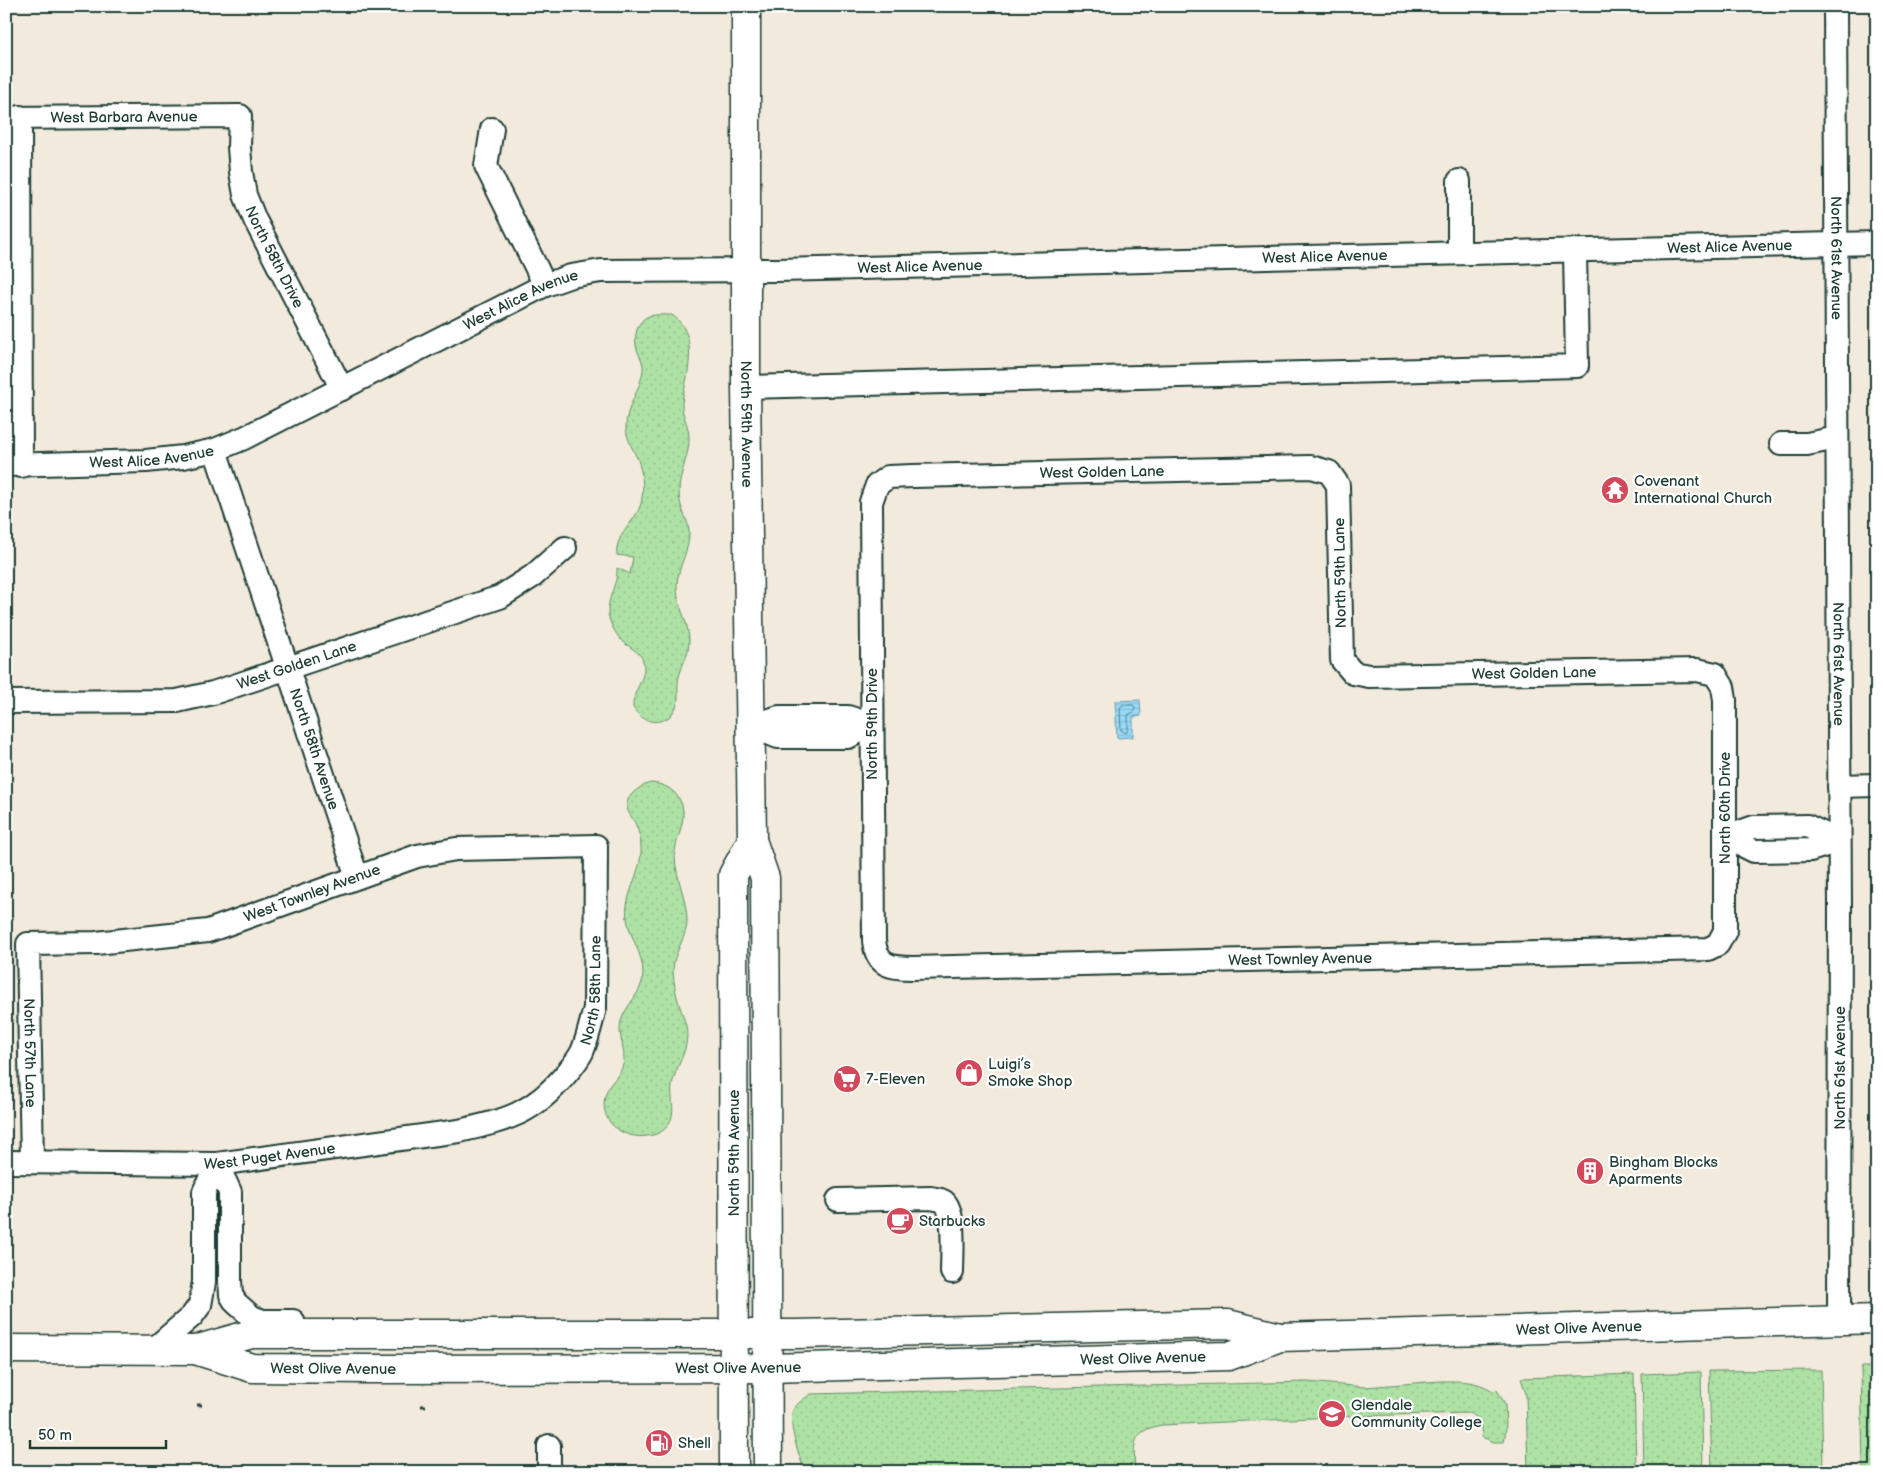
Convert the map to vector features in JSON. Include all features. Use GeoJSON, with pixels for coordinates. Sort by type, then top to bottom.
{"type":"FeatureCollection","features":[{"type":"Feature","properties":{"kind":"main road","name":"North 59th Avenue"},"geometry":{"type":"LineString","coordinates":[[746,6],[746,387],[750,726],[752,840],[765,878],[768,1472]]}},
{"type":"Feature","properties":{"kind":"main road","name":"North 59th Avenue"},"geometry":{"type":"LineString","coordinates":[[734,1472],[733,875],[752,840]]}},
{"type":"Feature","properties":{"kind":"main road","name":"West Olive Avenue"},"geometry":{"type":"LineString","coordinates":[[195,1350],[251,1334],[768,1335],[1228,1324],[1280,1337],[1877,1319]]}},
{"type":"Feature","properties":{"kind":"main road","name":"West Olive Avenue"},"geometry":{"type":"LineString","coordinates":[[6,1349],[195,1350],[252,1368],[768,1368],[1229,1356],[1280,1337]]}},
{"type":"Feature","properties":{"kind":"street","name":"North 61st Avenue"},"geometry":{"type":"LineString","coordinates":[[1836,6],[1841,1189],[1839,1321]]}},
{"type":"Feature","properties":{"kind":"street","name":"West Barbara Avenue"},"geometry":{"type":"LineString","coordinates":[[13,118],[240,116]]}},
{"type":"Feature","properties":{"kind":"street","name":"North 58th Drive"},"geometry":{"type":"LineString","coordinates":[[240,116],[239,147],[245,195],[255,220],[342,388]]}},
{"type":"Feature","properties":{"kind":"street"},"geometry":{"type":"LineString","coordinates":[[13,118],[14,466]]}},
{"type":"Feature","properties":{"kind":"street"},"geometry":{"type":"LineString","coordinates":[[492,129],[486,166],[544,285]]}},
{"type":"Feature","properties":{"kind":"street"},"geometry":{"type":"LineString","coordinates":[[1459,181],[1459,253]]}},
{"type":"Feature","properties":{"kind":"street","name":"West Alice Avenue"},"geometry":{"type":"LineString","coordinates":[[14,466],[146,461],[183,457],[215,450],[244,438],[544,285],[571,276],[601,271],[746,270],[1877,243]]}},
{"type":"Feature","properties":{"kind":"street"},"geometry":{"type":"LineString","coordinates":[[746,387],[1577,366],[1576,250]]}},
{"type":"Feature","properties":{"kind":"street"},"geometry":{"type":"LineString","coordinates":[[1781,444],[1807,444],[1837,438]]}},
{"type":"Feature","properties":{"kind":"street","name":"North 58th Avenue"},"geometry":{"type":"LineString","coordinates":[[215,450],[357,877]]}},
{"type":"Feature","properties":{"kind":"street","name":"West Golden Lane"},"geometry":{"type":"LineString","coordinates":[[877,485],[888,477],[913,476],[1312,467],[1329,472]]}},
{"type":"Feature","properties":{"kind":"street","name":"North 59th Lane"},"geometry":{"type":"LineString","coordinates":[[1329,472],[1338,485],[1342,660],[1353,673]]}},
{"type":"Feature","properties":{"kind":"street","name":"North 59th Drive"},"geometry":{"type":"LineString","coordinates":[[877,485],[871,502],[874,941],[875,953],[882,962]]}},
{"type":"Feature","properties":{"kind":"street","name":"West Golden Lane"},"geometry":{"type":"LineString","coordinates":[[6,702],[177,700],[213,693],[500,597],[533,576],[565,548]]}},
{"type":"Feature","properties":{"kind":"street","name":"West Golden Lane"},"geometry":{"type":"LineString","coordinates":[[1353,673],[1369,676],[1698,670],[1715,674]]}},
{"type":"Feature","properties":{"kind":"street","name":"North 60th Drive"},"geometry":{"type":"LineString","coordinates":[[1715,674],[1724,687],[1725,700],[1725,931],[1718,944]]}},
{"type":"Feature","properties":{"kind":"street"},"geometry":{"type":"LineString","coordinates":[[750,726],[778,737],[848,737],[872,725]]}},
{"type":"Feature","properties":{"kind":"street"},"geometry":{"type":"LineString","coordinates":[[1839,786],[1877,785]]}},
{"type":"Feature","properties":{"kind":"street"},"geometry":{"type":"LineString","coordinates":[[1726,837],[1754,850],[1810,850],[1839,842]]}},
{"type":"Feature","properties":{"kind":"street","name":"West Townley Avenue"},"geometry":{"type":"LineString","coordinates":[[28,944],[96,943],[208,931],[417,856],[456,849],[596,846]]}},
{"type":"Feature","properties":{"kind":"street","name":"North 58th Lane"},"geometry":{"type":"LineString","coordinates":[[527,1110],[555,1087],[581,1055],[595,1008],[596,846]]}},
{"type":"Feature","properties":{"kind":"street","name":"North 57th Lane"},"geometry":{"type":"LineString","coordinates":[[28,944],[32,1162]]}},
{"type":"Feature","properties":{"kind":"street","name":"West Townley Avenue"},"geometry":{"type":"LineString","coordinates":[[882,962],[894,968],[913,968],[1708,949],[1718,944]]}},
{"type":"Feature","properties":{"kind":"street","name":"West Puget Avenue"},"geometry":{"type":"LineString","coordinates":[[6,1162],[216,1164],[459,1131],[497,1122],[527,1110]]}},
{"type":"Feature","properties":{"kind":"street"},"geometry":{"type":"LineString","coordinates":[[216,1164],[230,1192],[231,1295],[244,1311],[252,1317],[263,1321],[355,1322],[401,1333]]}},
{"type":"Feature","properties":{"kind":"street"},"geometry":{"type":"LineString","coordinates":[[154,1349],[192,1316],[200,1305],[204,1282],[204,1192],[216,1164]]}},
{"type":"Feature","properties":{"kind":"street"},"geometry":{"type":"LineString","coordinates":[[838,1200],[931,1198],[943,1201],[948,1206],[952,1216],[952,1272]]}},
{"type":"Feature","properties":{"kind":"street"},"geometry":{"type":"LineString","coordinates":[[549,1446],[549,1472]]}},
{"type":"Feature","properties":{"kind":"path"},"geometry":{"type":"LineString","coordinates":[[197,1405],[205,1405]]}},
{"type":"Feature","properties":{"kind":"path"},"geometry":{"type":"LineString","coordinates":[[421,1406],[427,1406]]}},
{"type":"Feature","properties":{"kind":"green space"},"geometry":{"type":"Polygon","coordinates":[[[672,315],[686,331],[689,352],[682,408],[688,430],[689,443],[679,485],[679,498],[689,528],[689,539],[679,571],[677,592],[687,625],[689,645],[679,677],[677,706],[666,719],[654,722],[642,717],[633,707],[634,696],[643,676],[643,661],[639,654],[622,641],[613,629],[608,614],[608,607],[617,575],[617,568],[630,574],[633,557],[617,555],[617,547],[623,533],[637,513],[643,493],[641,469],[626,428],[630,406],[643,370],[636,345],[636,332],[642,321],[649,316],[672,315]]]}},
{"type":"Feature","properties":{"kind":"green space"},"geometry":{"type":"Polygon","coordinates":[[[651,783],[661,785],[674,792],[680,800],[683,812],[675,857],[687,921],[685,933],[675,958],[673,971],[676,994],[686,1024],[687,1035],[683,1055],[672,1085],[673,1111],[671,1120],[664,1130],[659,1133],[638,1136],[629,1135],[614,1126],[608,1120],[604,1103],[607,1089],[620,1073],[623,1065],[621,1021],[640,987],[643,974],[641,959],[631,933],[626,910],[641,857],[638,830],[628,811],[627,803],[630,796],[636,790],[651,783]]]}},
{"type":"Feature","properties":{"kind":"green space"},"geometry":{"type":"Polygon","coordinates":[[[1861,1367],[1877,1367],[1877,1472],[1863,1472],[1861,1367]]]}},
{"type":"Feature","properties":{"kind":"green space"},"geometry":{"type":"Polygon","coordinates":[[[1821,1370],[1823,1472],[1712,1472],[1709,1371],[1821,1370]]]}},
{"type":"Feature","properties":{"kind":"green space"},"geometry":{"type":"Polygon","coordinates":[[[1701,1372],[1703,1472],[1644,1472],[1642,1374],[1701,1372]]]}},
{"type":"Feature","properties":{"kind":"green space"},"geometry":{"type":"Polygon","coordinates":[[[1634,1374],[1636,1472],[1528,1472],[1526,1394],[1521,1378],[1634,1374]]]}},
{"type":"Feature","properties":{"kind":"green space"},"geometry":{"type":"Polygon","coordinates":[[[1440,1381],[1468,1382],[1487,1387],[1493,1391],[1497,1390],[1505,1404],[1506,1428],[1504,1442],[1494,1442],[1482,1437],[1480,1420],[1470,1413],[1354,1416],[1162,1425],[1144,1431],[1136,1440],[1134,1454],[1135,1472],[805,1472],[795,1441],[792,1423],[793,1410],[811,1394],[1307,1382],[1365,1387],[1440,1381]]]}},
{"type":"Feature","properties":{"kind":"water"},"geometry":{"type":"Polygon","coordinates":[[[1140,700],[1141,716],[1133,717],[1133,737],[1117,738],[1115,701],[1140,700]]]}},
{"type":"Feature","properties":{"kind":"place","name":"Covenant International Church"},"geometry":{"type":"Point","coordinates":[1615,490]}},
{"type":"Feature","properties":{"kind":"place","name":"Luigi’s Smoke Shop"},"geometry":{"type":"Point","coordinates":[969,1073]}},
{"type":"Feature","properties":{"kind":"place","name":"7-Eleven"},"geometry":{"type":"Point","coordinates":[847,1079]}},
{"type":"Feature","properties":{"kind":"place","name":"Bingham Blocks Aparments"},"geometry":{"type":"Point","coordinates":[1590,1171]}},
{"type":"Feature","properties":{"kind":"place","name":"Starbucks"},"geometry":{"type":"Point","coordinates":[900,1221]}},
{"type":"Feature","properties":{"kind":"place","name":"Glendale Community College"},"geometry":{"type":"Point","coordinates":[1332,1414]}},
{"type":"Feature","properties":{"kind":"place","name":"Shell"},"geometry":{"type":"Point","coordinates":[659,1443]}}]}
